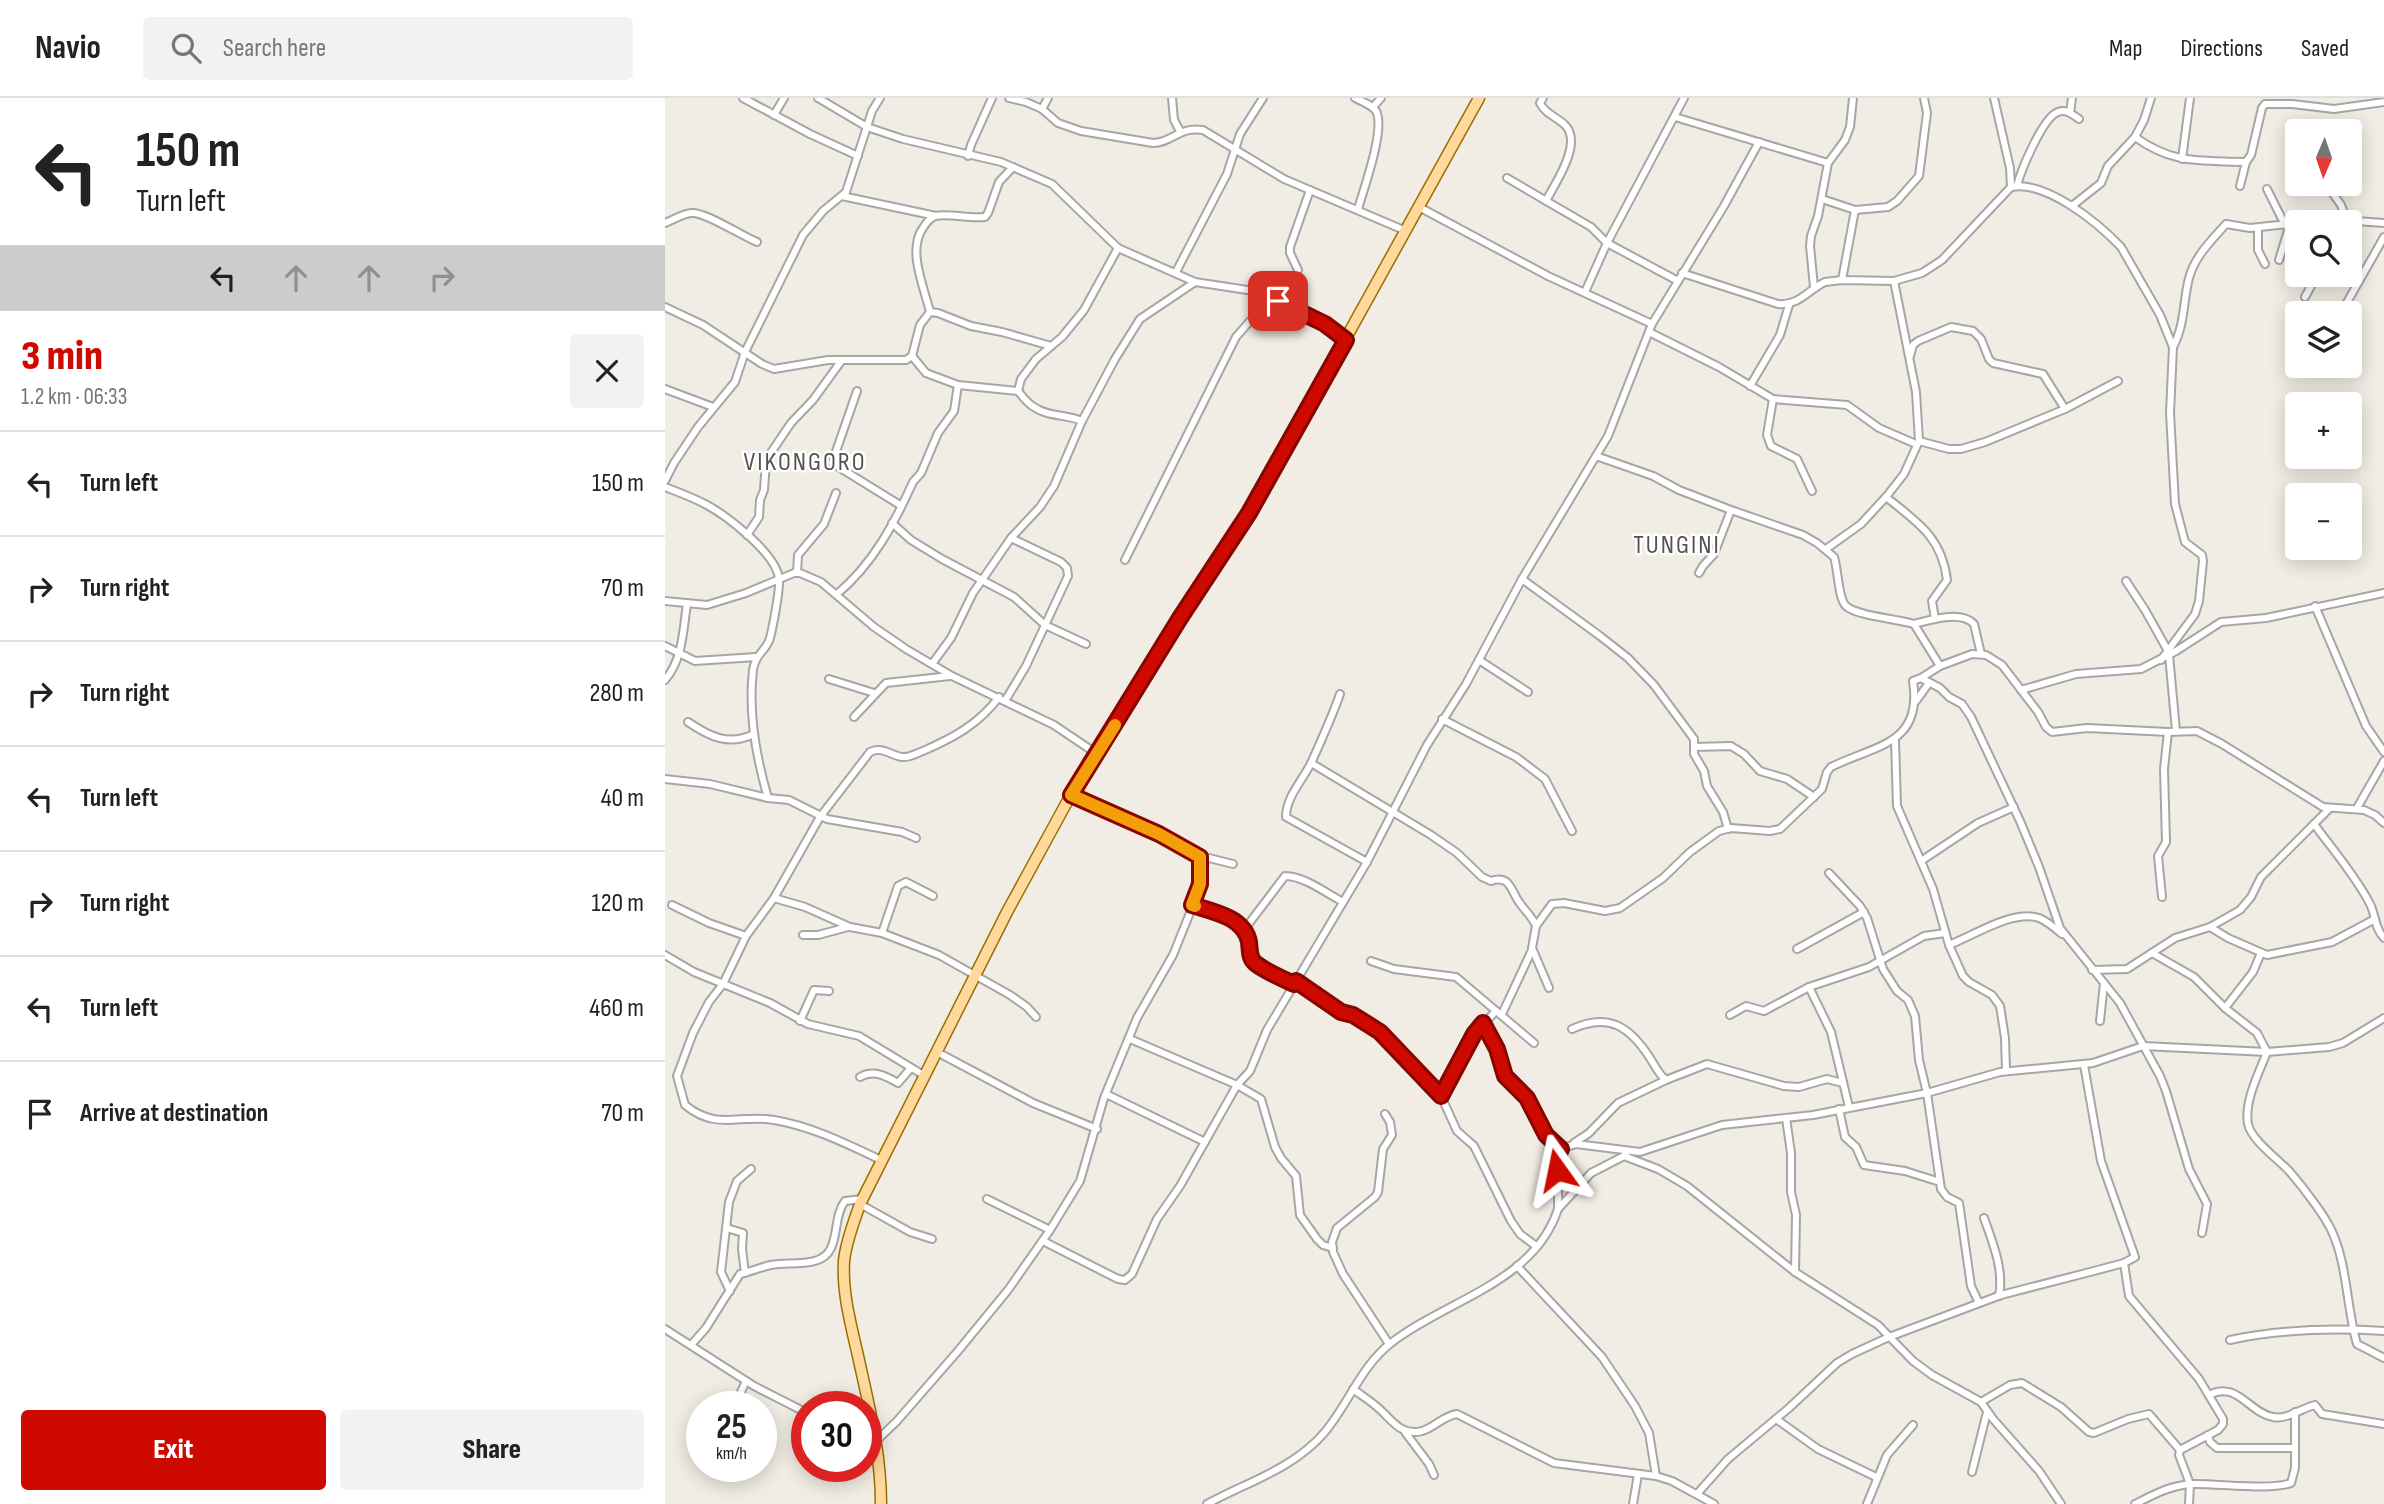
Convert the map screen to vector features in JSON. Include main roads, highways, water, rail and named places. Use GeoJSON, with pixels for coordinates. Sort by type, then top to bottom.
{"type":"FeatureCollection","features":[{"type":"Feature","properties":{"kind":"main road"},"geometry":{"type":"LineString","coordinates":[[865,1391],[845,1289],[844,1261],[862,1201],[881,1160],[1007,912],[1071,795],[1180,618],[1249,513],[1479,98]]}},
{"type":"Feature","properties":{"kind":"main road"},"geometry":{"type":"LineString","coordinates":[[881,1482],[881,1504]]}},
{"type":"Feature","properties":{"kind":"district","name":"VIKONGORO"},"geometry":{"type":"Point","coordinates":[805,461]}},
{"type":"Feature","properties":{"kind":"district","name":"TUNGINI"},"geometry":{"type":"Point","coordinates":[1677,544]}}]}
